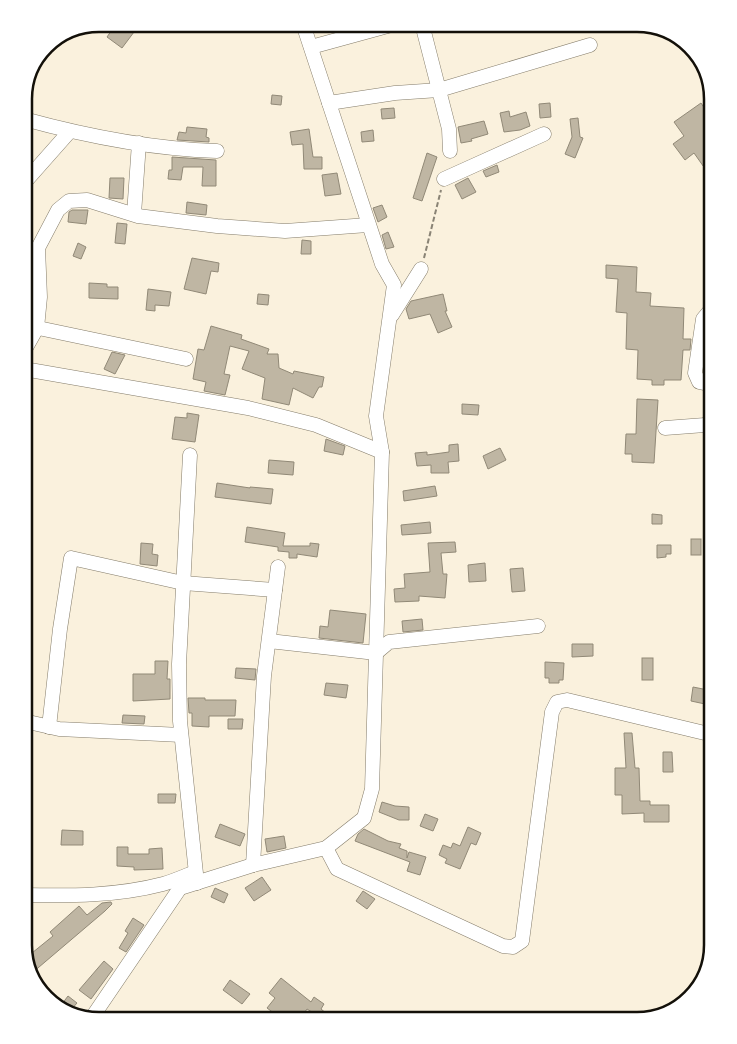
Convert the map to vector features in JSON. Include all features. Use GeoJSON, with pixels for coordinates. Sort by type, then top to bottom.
{"type":"FeatureCollection","features":[{"type":"Feature","properties":{"kind":"street"},"geometry":{"type":"LineString","coordinates":[[32,895],[110,894],[253,865],[326,848],[364,818],[372,789],[382,452],[376,416],[394,285],[382,264],[368,225],[306,32]]}},
{"type":"Feature","properties":{"kind":"street"},"geometry":{"type":"LineString","coordinates":[[311,47],[364,32]]}},
{"type":"Feature","properties":{"kind":"street"},"geometry":{"type":"LineString","coordinates":[[424,33],[449,129],[450,151]]}},
{"type":"Feature","properties":{"kind":"street"},"geometry":{"type":"LineString","coordinates":[[329,103],[395,93],[439,90],[590,45]]}},
{"type":"Feature","properties":{"kind":"street"},"geometry":{"type":"LineString","coordinates":[[33,121],[70,131],[140,143],[186,150],[217,151]]}},
{"type":"Feature","properties":{"kind":"street"},"geometry":{"type":"LineString","coordinates":[[33,173],[70,131]]}},
{"type":"Feature","properties":{"kind":"street"},"geometry":{"type":"LineString","coordinates":[[444,179],[544,134]]}},
{"type":"Feature","properties":{"kind":"street"},"geometry":{"type":"LineString","coordinates":[[134,214],[140,143]]}},
{"type":"Feature","properties":{"kind":"street"},"geometry":{"type":"LineString","coordinates":[[33,320],[40,297],[38,248],[58,210],[69,201],[87,200],[134,214],[217,226],[285,231],[368,225]]}},
{"type":"Feature","properties":{"kind":"street"},"geometry":{"type":"LineString","coordinates":[[390,318],[421,269]]}},
{"type":"Feature","properties":{"kind":"street"},"geometry":{"type":"LineString","coordinates":[[704,318],[695,372],[699,382],[704,383]]}},
{"type":"Feature","properties":{"kind":"street"},"geometry":{"type":"LineString","coordinates":[[33,326],[186,359]]}},
{"type":"Feature","properties":{"kind":"street"},"geometry":{"type":"LineString","coordinates":[[33,371],[248,408],[316,425],[382,452]]}},
{"type":"Feature","properties":{"kind":"street"},"geometry":{"type":"LineString","coordinates":[[665,428],[704,425]]}},
{"type":"Feature","properties":{"kind":"street"},"geometry":{"type":"LineString","coordinates":[[190,455],[179,664],[181,735],[196,877]]}},
{"type":"Feature","properties":{"kind":"street"},"geometry":{"type":"LineString","coordinates":[[49,726],[60,629],[71,558],[183,583],[275,590]]}},
{"type":"Feature","properties":{"kind":"street"},"geometry":{"type":"LineString","coordinates":[[253,865],[264,676],[278,567]]}},
{"type":"Feature","properties":{"kind":"street"},"geometry":{"type":"LineString","coordinates":[[269,641],[376,653],[389,642],[538,626]]}},
{"type":"Feature","properties":{"kind":"street"},"geometry":{"type":"LineString","coordinates":[[326,848],[337,869],[503,946],[513,947],[522,941],[552,712],[556,702],[567,700],[704,733]]}},
{"type":"Feature","properties":{"kind":"street"},"geometry":{"type":"LineString","coordinates":[[32,723],[59,728],[181,735]]}},
{"type":"Feature","properties":{"kind":"street"},"geometry":{"type":"LineString","coordinates":[[96,1011],[180,888],[196,877]]}},
{"type":"Feature","properties":{"kind":"path"},"geometry":{"type":"LineString","coordinates":[[421,269],[444,179]]}},
{"type":"Feature","properties":{"kind":"building"},"geometry":{"type":"Polygon","coordinates":[[[110,32],[134,32],[122,48],[107,37],[110,32]]]}},
{"type":"Feature","properties":{"kind":"building"},"geometry":{"type":"Polygon","coordinates":[[[272,95],[282,96],[281,105],[271,104],[272,95]]]}},
{"type":"Feature","properties":{"kind":"building"},"geometry":{"type":"Polygon","coordinates":[[[550,103],[551,117],[540,118],[539,104],[550,103]]]}},
{"type":"Feature","properties":{"kind":"building"},"geometry":{"type":"Polygon","coordinates":[[[701,103],[704,108],[704,167],[694,153],[685,160],[673,144],[684,136],[674,122],[701,103]]]}},
{"type":"Feature","properties":{"kind":"building"},"geometry":{"type":"Polygon","coordinates":[[[394,108],[395,118],[382,119],[381,109],[394,108]]]}},
{"type":"Feature","properties":{"kind":"building"},"geometry":{"type":"Polygon","coordinates":[[[509,111],[510,117],[526,112],[530,126],[520,130],[504,132],[500,113],[509,111]]]}},
{"type":"Feature","properties":{"kind":"building"},"geometry":{"type":"Polygon","coordinates":[[[578,118],[580,137],[583,138],[575,158],[565,154],[572,137],[570,119],[578,118]]]}},
{"type":"Feature","properties":{"kind":"building"},"geometry":{"type":"Polygon","coordinates":[[[484,121],[488,134],[471,139],[472,141],[461,143],[458,127],[484,121]]]}},
{"type":"Feature","properties":{"kind":"building"},"geometry":{"type":"Polygon","coordinates":[[[187,127],[207,129],[206,137],[209,138],[209,142],[177,140],[179,132],[186,133],[187,127]]]}},
{"type":"Feature","properties":{"kind":"building"},"geometry":{"type":"Polygon","coordinates":[[[309,129],[313,157],[322,157],[322,169],[304,169],[303,144],[292,145],[290,132],[309,129]]]}},
{"type":"Feature","properties":{"kind":"building"},"geometry":{"type":"Polygon","coordinates":[[[373,130],[374,141],[362,142],[361,132],[373,130]]]}},
{"type":"Feature","properties":{"kind":"building"},"geometry":{"type":"Polygon","coordinates":[[[427,153],[437,157],[422,201],[413,198],[427,153]]]}},
{"type":"Feature","properties":{"kind":"building"},"geometry":{"type":"Polygon","coordinates":[[[172,157],[216,160],[216,186],[202,186],[203,167],[183,167],[181,180],[168,179],[169,170],[172,170],[172,157]]]}},
{"type":"Feature","properties":{"kind":"building"},"geometry":{"type":"Polygon","coordinates":[[[497,165],[499,172],[486,177],[483,171],[497,165]]]}},
{"type":"Feature","properties":{"kind":"building"},"geometry":{"type":"Polygon","coordinates":[[[337,173],[341,194],[325,196],[322,175],[337,173]]]}},
{"type":"Feature","properties":{"kind":"building"},"geometry":{"type":"Polygon","coordinates":[[[110,178],[124,178],[123,199],[109,198],[110,178]]]}},
{"type":"Feature","properties":{"kind":"building"},"geometry":{"type":"Polygon","coordinates":[[[468,178],[476,192],[462,199],[455,185],[468,178]]]}},
{"type":"Feature","properties":{"kind":"building"},"geometry":{"type":"Polygon","coordinates":[[[187,202],[207,205],[206,215],[186,213],[187,202]]]}},
{"type":"Feature","properties":{"kind":"building"},"geometry":{"type":"Polygon","coordinates":[[[382,205],[387,217],[378,222],[373,208],[382,205]]]}},
{"type":"Feature","properties":{"kind":"building"},"geometry":{"type":"Polygon","coordinates":[[[72,210],[88,210],[86,224],[68,222],[69,212],[72,210]]]}},
{"type":"Feature","properties":{"kind":"building"},"geometry":{"type":"Polygon","coordinates":[[[117,223],[127,224],[125,244],[115,243],[117,223]]]}},
{"type":"Feature","properties":{"kind":"building"},"geometry":{"type":"Polygon","coordinates":[[[388,232],[394,247],[386,249],[382,235],[388,232]]]}},
{"type":"Feature","properties":{"kind":"building"},"geometry":{"type":"Polygon","coordinates":[[[302,240],[311,241],[311,254],[301,254],[302,240]]]}},
{"type":"Feature","properties":{"kind":"building"},"geometry":{"type":"Polygon","coordinates":[[[78,243],[86,247],[81,259],[73,256],[78,243]]]}},
{"type":"Feature","properties":{"kind":"building"},"geometry":{"type":"Polygon","coordinates":[[[192,258],[219,263],[218,272],[211,271],[206,294],[184,289],[192,258]]]}},
{"type":"Feature","properties":{"kind":"building"},"geometry":{"type":"Polygon","coordinates":[[[606,265],[637,267],[636,292],[651,293],[650,306],[684,308],[683,339],[691,339],[690,350],[683,350],[681,380],[664,380],[664,385],[652,385],[652,380],[637,379],[638,350],[626,349],[627,313],[616,312],[618,279],[606,278],[606,265]]]}},
{"type":"Feature","properties":{"kind":"building"},"geometry":{"type":"Polygon","coordinates":[[[89,283],[107,284],[107,287],[118,287],[118,299],[89,298],[89,283]]]}},
{"type":"Feature","properties":{"kind":"building"},"geometry":{"type":"Polygon","coordinates":[[[148,289],[171,292],[169,306],[155,305],[155,311],[146,310],[148,289]]]}},
{"type":"Feature","properties":{"kind":"building"},"geometry":{"type":"Polygon","coordinates":[[[258,294],[269,295],[268,305],[257,304],[258,294]]]}},
{"type":"Feature","properties":{"kind":"building"},"geometry":{"type":"Polygon","coordinates":[[[443,294],[447,311],[445,311],[452,327],[438,333],[430,314],[409,319],[406,309],[411,301],[443,294]]]}},
{"type":"Feature","properties":{"kind":"building"},"geometry":{"type":"Polygon","coordinates":[[[211,326],[242,335],[241,339],[269,349],[267,354],[278,354],[279,368],[293,374],[294,371],[324,377],[322,387],[319,387],[313,398],[293,388],[289,405],[262,399],[265,378],[242,369],[249,351],[230,346],[224,374],[230,375],[225,395],[204,391],[206,382],[193,379],[198,349],[204,350],[211,326]]]}},
{"type":"Feature","properties":{"kind":"building"},"geometry":{"type":"Polygon","coordinates":[[[112,352],[125,355],[115,374],[104,369],[112,352]]]}},
{"type":"Feature","properties":{"kind":"building"},"geometry":{"type":"Polygon","coordinates":[[[637,399],[658,400],[654,463],[632,462],[632,454],[625,454],[626,434],[636,434],[637,399]]]}},
{"type":"Feature","properties":{"kind":"building"},"geometry":{"type":"Polygon","coordinates":[[[462,404],[479,405],[478,415],[462,414],[462,404]]]}},
{"type":"Feature","properties":{"kind":"building"},"geometry":{"type":"Polygon","coordinates":[[[187,413],[199,415],[195,442],[172,439],[175,417],[187,418],[187,413]]]}},
{"type":"Feature","properties":{"kind":"building"},"geometry":{"type":"Polygon","coordinates":[[[326,439],[345,446],[343,455],[324,451],[326,439]]]}},
{"type":"Feature","properties":{"kind":"building"},"geometry":{"type":"Polygon","coordinates":[[[458,444],[459,461],[448,462],[449,473],[431,473],[431,465],[417,466],[415,453],[427,452],[427,455],[449,452],[449,445],[458,444]]]}},
{"type":"Feature","properties":{"kind":"building"},"geometry":{"type":"Polygon","coordinates":[[[500,448],[506,460],[488,469],[483,456],[500,448]]]}},
{"type":"Feature","properties":{"kind":"building"},"geometry":{"type":"Polygon","coordinates":[[[269,460],[294,462],[293,475],[268,473],[269,460]]]}},
{"type":"Feature","properties":{"kind":"building"},"geometry":{"type":"Polygon","coordinates":[[[217,483],[273,489],[271,504],[215,497],[217,483]]]}},
{"type":"Feature","properties":{"kind":"building"},"geometry":{"type":"Polygon","coordinates":[[[435,486],[437,496],[404,501],[403,491],[435,486]]]}},
{"type":"Feature","properties":{"kind":"building"},"geometry":{"type":"Polygon","coordinates":[[[652,514],[662,515],[662,524],[652,524],[652,514]]]}},
{"type":"Feature","properties":{"kind":"building"},"geometry":{"type":"Polygon","coordinates":[[[430,522],[431,533],[402,535],[401,525],[430,522]]]}},
{"type":"Feature","properties":{"kind":"building"},"geometry":{"type":"Polygon","coordinates":[[[247,527],[285,533],[283,546],[319,544],[317,557],[297,554],[297,558],[289,558],[289,552],[278,551],[278,547],[245,542],[247,527]]]}},
{"type":"Feature","properties":{"kind":"building"},"geometry":{"type":"Polygon","coordinates":[[[691,539],[701,539],[701,555],[691,555],[691,539]]]}},
{"type":"Feature","properties":{"kind":"building"},"geometry":{"type":"Polygon","coordinates":[[[455,542],[456,552],[441,553],[443,574],[447,574],[445,598],[419,596],[419,601],[395,602],[394,589],[405,588],[404,574],[430,572],[428,543],[455,542]]]}},
{"type":"Feature","properties":{"kind":"building"},"geometry":{"type":"Polygon","coordinates":[[[141,543],[153,544],[152,554],[158,555],[157,566],[140,564],[141,543]]]}},
{"type":"Feature","properties":{"kind":"building"},"geometry":{"type":"Polygon","coordinates":[[[657,545],[671,545],[671,554],[666,554],[666,557],[657,558],[657,545]]]}},
{"type":"Feature","properties":{"kind":"building"},"geometry":{"type":"Polygon","coordinates":[[[485,563],[486,581],[469,582],[468,565],[485,563]]]}},
{"type":"Feature","properties":{"kind":"building"},"geometry":{"type":"Polygon","coordinates":[[[523,568],[525,591],[512,592],[510,569],[523,568]]]}},
{"type":"Feature","properties":{"kind":"building"},"geometry":{"type":"Polygon","coordinates":[[[330,610],[366,614],[363,643],[319,638],[320,626],[328,627],[330,610]]]}},
{"type":"Feature","properties":{"kind":"building"},"geometry":{"type":"Polygon","coordinates":[[[422,619],[423,630],[403,632],[402,621],[422,619]]]}},
{"type":"Feature","properties":{"kind":"building"},"geometry":{"type":"Polygon","coordinates":[[[572,644],[593,644],[593,656],[572,657],[572,644]]]}},
{"type":"Feature","properties":{"kind":"building"},"geometry":{"type":"Polygon","coordinates":[[[642,658],[653,658],[653,680],[642,680],[642,658]]]}},
{"type":"Feature","properties":{"kind":"building"},"geometry":{"type":"Polygon","coordinates":[[[155,661],[168,661],[167,679],[170,679],[170,699],[133,701],[133,674],[155,674],[155,661]]]}},
{"type":"Feature","properties":{"kind":"building"},"geometry":{"type":"Polygon","coordinates":[[[545,662],[564,663],[563,680],[559,680],[559,683],[549,683],[549,678],[545,678],[545,662]]]}},
{"type":"Feature","properties":{"kind":"building"},"geometry":{"type":"Polygon","coordinates":[[[236,668],[256,669],[255,680],[235,678],[236,668]]]}},
{"type":"Feature","properties":{"kind":"building"},"geometry":{"type":"Polygon","coordinates":[[[326,683],[348,685],[346,698],[324,695],[326,683]]]}},
{"type":"Feature","properties":{"kind":"building"},"geometry":{"type":"Polygon","coordinates":[[[693,687],[704,689],[704,704],[691,701],[693,687]]]}},
{"type":"Feature","properties":{"kind":"building"},"geometry":{"type":"Polygon","coordinates":[[[188,698],[236,700],[235,716],[209,716],[209,727],[192,726],[192,713],[189,713],[188,698]]]}},
{"type":"Feature","properties":{"kind":"building"},"geometry":{"type":"Polygon","coordinates":[[[123,715],[145,716],[144,724],[122,723],[123,715]]]}},
{"type":"Feature","properties":{"kind":"building"},"geometry":{"type":"Polygon","coordinates":[[[228,719],[243,719],[242,729],[228,729],[228,719]]]}},
{"type":"Feature","properties":{"kind":"building"},"geometry":{"type":"Polygon","coordinates":[[[624,733],[632,733],[635,768],[639,768],[640,801],[650,801],[650,805],[669,805],[669,822],[644,822],[644,813],[622,814],[622,795],[615,795],[615,768],[626,768],[624,733]]]}},
{"type":"Feature","properties":{"kind":"building"},"geometry":{"type":"Polygon","coordinates":[[[663,752],[672,752],[673,772],[663,772],[663,752]]]}},
{"type":"Feature","properties":{"kind":"building"},"geometry":{"type":"Polygon","coordinates":[[[158,794],[176,794],[175,803],[158,803],[158,794]]]}},
{"type":"Feature","properties":{"kind":"building"},"geometry":{"type":"Polygon","coordinates":[[[382,802],[395,806],[409,807],[409,820],[399,820],[379,812],[382,802]]]}},
{"type":"Feature","properties":{"kind":"building"},"geometry":{"type":"Polygon","coordinates":[[[425,814],[438,819],[433,831],[420,826],[425,814]]]}},
{"type":"Feature","properties":{"kind":"building"},"geometry":{"type":"Polygon","coordinates":[[[220,824],[245,834],[240,846],[215,837],[220,824]]]}},
{"type":"Feature","properties":{"kind":"building"},"geometry":{"type":"Polygon","coordinates":[[[468,827],[481,833],[476,845],[471,843],[460,869],[445,863],[447,859],[439,855],[443,845],[451,848],[453,843],[460,846],[468,827]]]}},
{"type":"Feature","properties":{"kind":"building"},"geometry":{"type":"Polygon","coordinates":[[[364,829],[388,841],[401,844],[399,848],[407,851],[407,858],[409,852],[426,857],[420,875],[407,871],[410,862],[355,841],[358,834],[364,829]]]}},
{"type":"Feature","properties":{"kind":"building"},"geometry":{"type":"Polygon","coordinates":[[[62,830],[83,831],[83,845],[61,845],[62,830]]]}},
{"type":"Feature","properties":{"kind":"building"},"geometry":{"type":"Polygon","coordinates":[[[284,836],[286,848],[267,852],[265,839],[284,836]]]}},
{"type":"Feature","properties":{"kind":"building"},"geometry":{"type":"Polygon","coordinates":[[[117,847],[128,847],[128,854],[149,854],[149,849],[162,848],[163,869],[134,870],[134,867],[117,866],[117,847]]]}},
{"type":"Feature","properties":{"kind":"building"},"geometry":{"type":"Polygon","coordinates":[[[262,877],[271,890],[254,901],[245,888],[262,877]]]}},
{"type":"Feature","properties":{"kind":"building"},"geometry":{"type":"Polygon","coordinates":[[[215,888],[228,894],[224,903],[211,897],[215,888]]]}},
{"type":"Feature","properties":{"kind":"building"},"geometry":{"type":"Polygon","coordinates":[[[363,891],[375,899],[367,909],[356,901],[363,891]]]}},
{"type":"Feature","properties":{"kind":"building"},"geometry":{"type":"Polygon","coordinates":[[[111,902],[112,904],[37,968],[33,952],[53,936],[50,932],[79,906],[87,915],[102,903],[111,902]]]}},
{"type":"Feature","properties":{"kind":"building"},"geometry":{"type":"Polygon","coordinates":[[[133,918],[144,925],[126,952],[119,948],[128,933],[125,931],[133,918]]]}},
{"type":"Feature","properties":{"kind":"building"},"geometry":{"type":"Polygon","coordinates":[[[104,961],[113,969],[91,999],[79,990],[104,961]]]}},
{"type":"Feature","properties":{"kind":"building"},"geometry":{"type":"Polygon","coordinates":[[[281,978],[311,1002],[314,997],[324,1004],[321,1009],[324,1011],[311,1011],[307,1009],[305,1011],[271,1011],[267,1008],[275,998],[269,993],[281,978]]]}},
{"type":"Feature","properties":{"kind":"building"},"geometry":{"type":"Polygon","coordinates":[[[230,980],[250,994],[242,1004],[223,990],[230,980]]]}},
{"type":"Feature","properties":{"kind":"building"},"geometry":{"type":"Polygon","coordinates":[[[68,996],[77,1003],[74,1006],[64,1001],[68,996]]]}}]}
